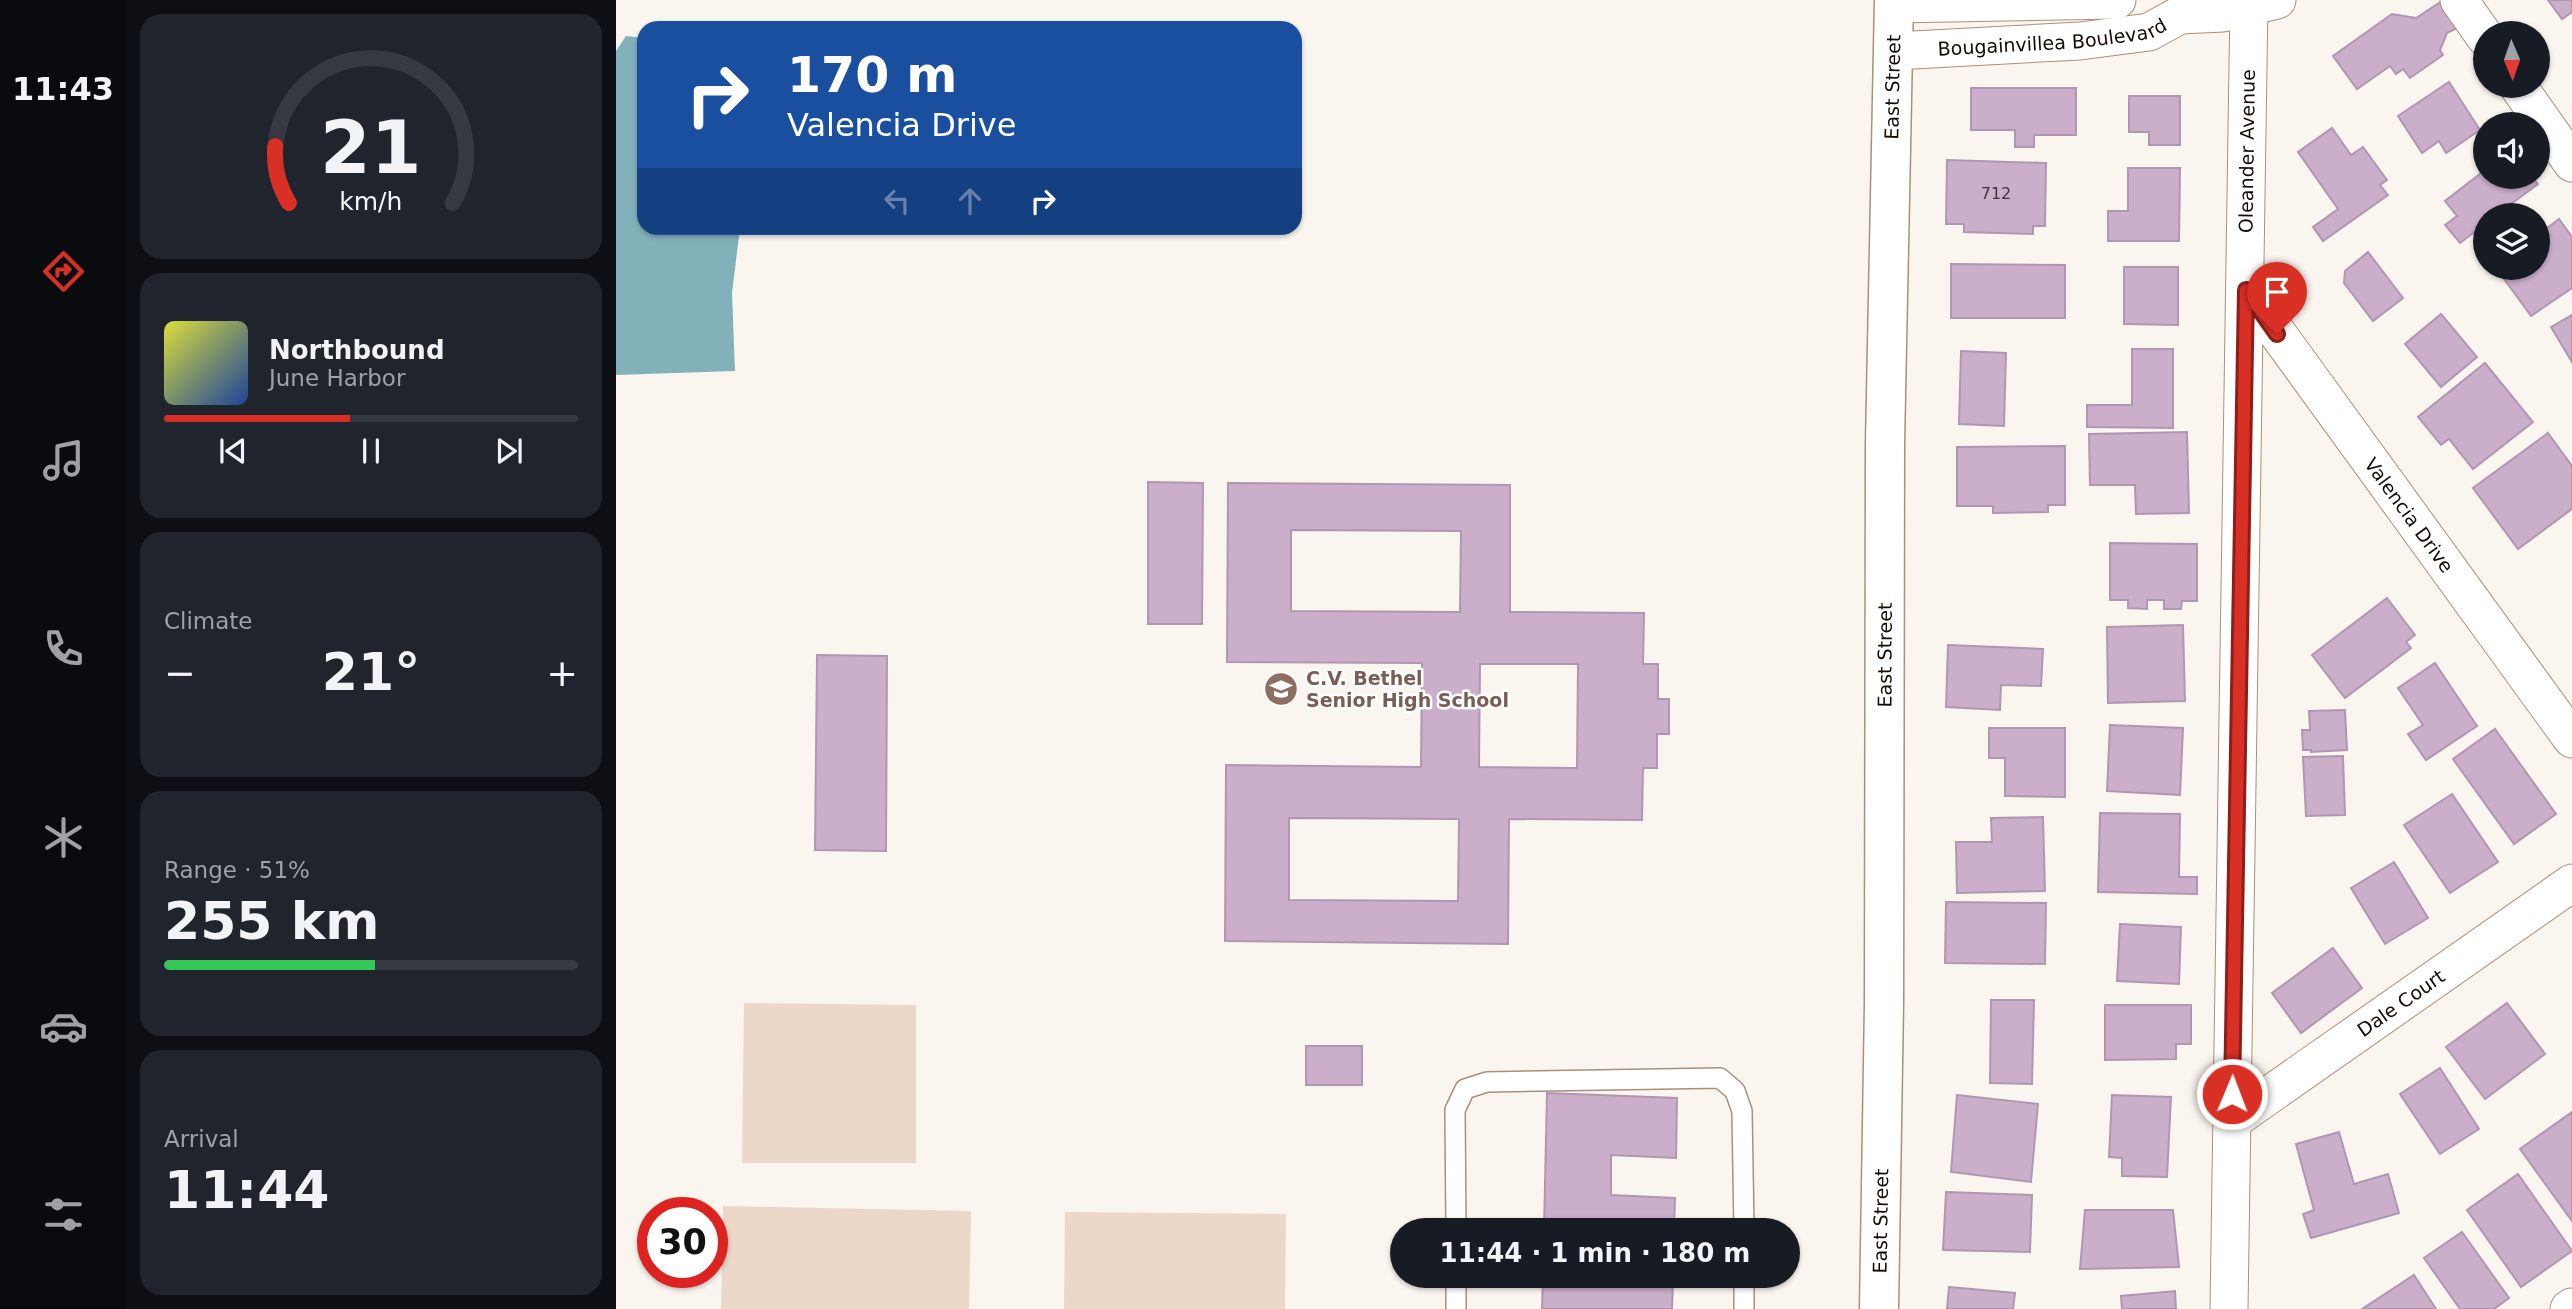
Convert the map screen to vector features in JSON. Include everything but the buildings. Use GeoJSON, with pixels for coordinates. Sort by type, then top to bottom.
{"type":"FeatureCollection","features":[{"type":"Feature","properties":{"kind":"main road","name":"East Street"},"geometry":{"type":"LineString","coordinates":[[1880,1309],[1884,1003],[1885,444],[1894,2]]}},
{"type":"Feature","properties":{"kind":"street","name":"Bougainvillea Boulevard"},"geometry":{"type":"LineString","coordinates":[[1894,2],[2117,0]]}},
{"type":"Feature","properties":{"kind":"street"},"geometry":{"type":"LineString","coordinates":[[2459,0],[2474,21]]}},
{"type":"Feature","properties":{"kind":"street"},"geometry":{"type":"LineString","coordinates":[[2168,8],[2223,13],[2258,2]]}},
{"type":"Feature","properties":{"kind":"street","name":"Oleander Avenue"},"geometry":{"type":"LineString","coordinates":[[2229,1309],[2246,290],[2258,2]]}},
{"type":"Feature","properties":{"kind":"street","name":"Bougainvillea Boulevard"},"geometry":{"type":"LineString","coordinates":[[1894,51],[2080,41],[2149,32],[2168,8]]}},
{"type":"Feature","properties":{"kind":"street"},"geometry":{"type":"LineString","coordinates":[[2526,98],[2572,163]]}},
{"type":"Feature","properties":{"kind":"street","name":"Valencia Drive"},"geometry":{"type":"LineString","coordinates":[[2246,290],[2572,739]]}},
{"type":"Feature","properties":{"kind":"street","name":"Dale Court"},"geometry":{"type":"LineString","coordinates":[[2232,1121],[2572,883]]}},
{"type":"Feature","properties":{"kind":"lane"},"geometry":{"type":"LineString","coordinates":[[1455,1218],[1455,1110],[1465,1090],[1487,1082],[1720,1078],[1735,1091],[1742,1111],[1744,1218]]}},
{"type":"Feature","properties":{"kind":"lane"},"geometry":{"type":"LineString","coordinates":[[1456,1288],[1456,1309]]}},
{"type":"Feature","properties":{"kind":"lane"},"geometry":{"type":"LineString","coordinates":[[1744,1288],[1744,1309]]}},
{"type":"Feature","properties":{"kind":"shaded area"},"geometry":{"type":"Polygon","coordinates":[[[744,1003],[916,1005],[916,1163],[742,1163],[744,1003]]]}},
{"type":"Feature","properties":{"kind":"shaded area"},"geometry":{"type":"Polygon","coordinates":[[[728,1206],[971,1211],[969,1309],[721,1309],[721,1288],[728,1288],[728,1206]]]}},
{"type":"Feature","properties":{"kind":"shaded area"},"geometry":{"type":"Polygon","coordinates":[[[1065,1212],[1286,1214],[1285,1309],[1064,1309],[1065,1212]]]}},
{"type":"Feature","properties":{"kind":"water"},"geometry":{"type":"Polygon","coordinates":[[[626,36],[637,37],[637,235],[739,235],[732,293],[735,371],[616,375],[616,51],[626,36]]]}},
{"type":"Feature","properties":{"kind":"place","name":"C.V. Bethel Senior High School"},"geometry":{"type":"Point","coordinates":[1281,689]}},
{"type":"Feature","properties":{"kind":"route"},"geometry":{"type":"LineString","coordinates":[[2232,1094],[2246,290],[2277,334]]}}]}
